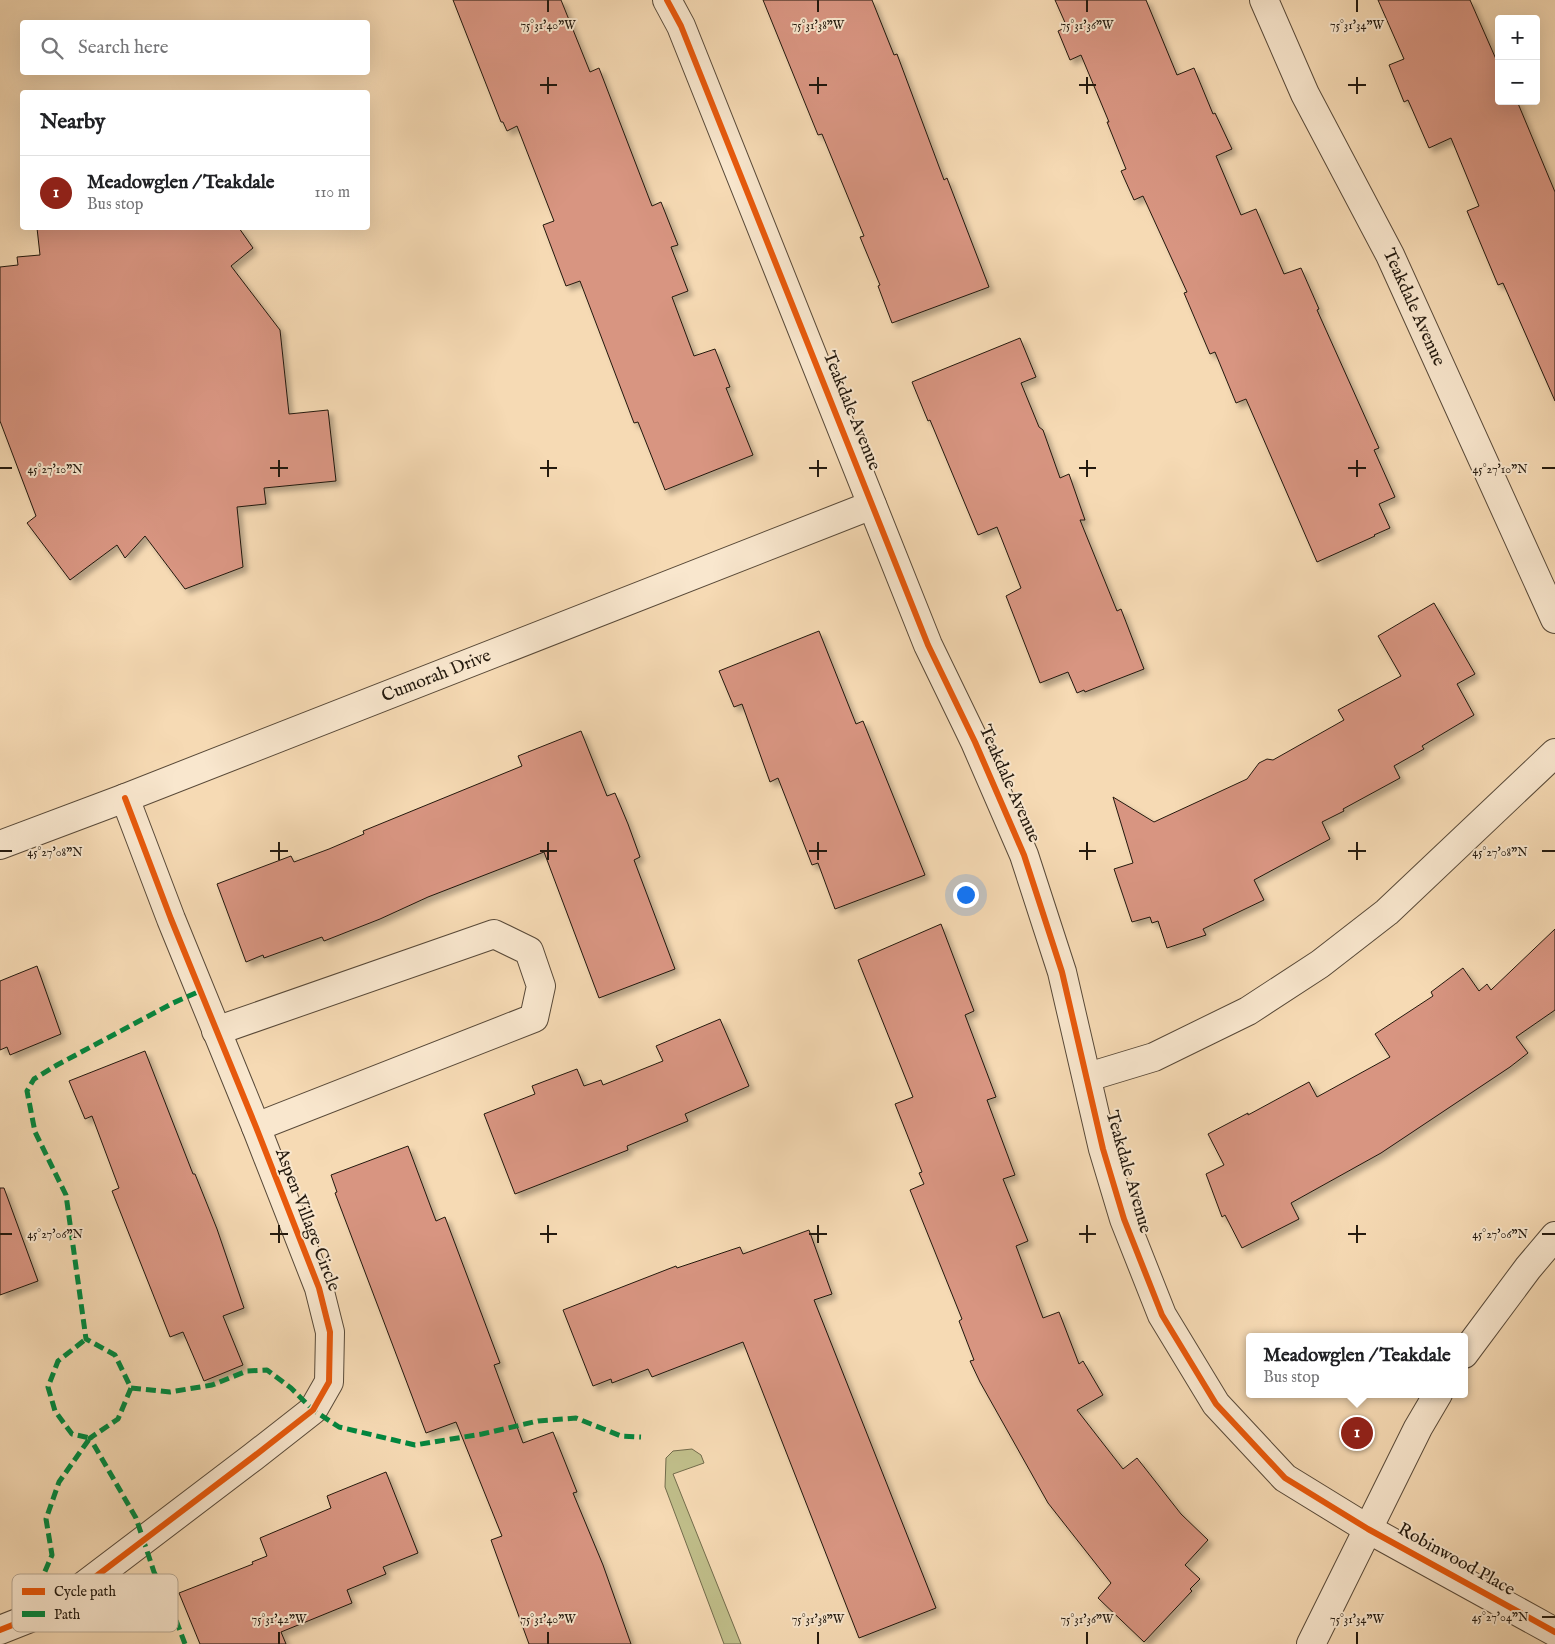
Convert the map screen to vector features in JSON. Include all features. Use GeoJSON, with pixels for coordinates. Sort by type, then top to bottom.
{"type":"FeatureCollection","features":[{"type":"Feature","properties":{"kind":"street","name":"Teakdale Avenue"},"geometry":{"type":"LineString","coordinates":[[667,0],[681,26],[928,645],[975,742],[1024,856],[1062,972],[1088,1077],[1103,1149],[1124,1219],[1162,1315],[1216,1404],[1285,1478],[1368,1529]]}},
{"type":"Feature","properties":{"kind":"street","name":"Teakdale Avenue"},"geometry":{"type":"LineString","coordinates":[[1264,0],[1306,94],[1390,254],[1555,619]]}},
{"type":"Feature","properties":{"kind":"street","name":"Cumorah Drive"},"geometry":{"type":"LineString","coordinates":[[0,845],[125,798],[872,505]]}},
{"type":"Feature","properties":{"kind":"street"},"geometry":{"type":"LineString","coordinates":[[1088,1077],[1154,1057],[1248,1010],[1320,964],[1387,912],[1555,753]]}},
{"type":"Feature","properties":{"kind":"street","name":"Aspen Village Circle"},"geometry":{"type":"LineString","coordinates":[[99,1574],[313,1410],[329,1382],[330,1332],[319,1288],[125,798]]}},
{"type":"Feature","properties":{"kind":"street"},"geometry":{"type":"LineString","coordinates":[[216,1031],[494,934],[529,951],[540,986],[534,1018],[256,1127]]}},
{"type":"Feature","properties":{"kind":"street"},"geometry":{"type":"LineString","coordinates":[[1468,1349],[1555,1236]]}},
{"type":"Feature","properties":{"kind":"street"},"geometry":{"type":"LineString","coordinates":[[1311,1644],[1418,1428],[1436,1398]]}},
{"type":"Feature","properties":{"kind":"street","name":"Robinwood Place"},"geometry":{"type":"LineString","coordinates":[[1368,1529],[1555,1632]]}},
{"type":"Feature","properties":{"kind":"street","name":"Aspen Village Circle"},"geometry":{"type":"LineString","coordinates":[[0,1630],[12,1625]]}},
{"type":"Feature","properties":{"kind":"shaded area"},"geometry":{"type":"Polygon","coordinates":[[[692,1449],[701,1455],[704,1463],[673,1474],[741,1644],[724,1644],[665,1487],[666,1458],[673,1451],[692,1449]]]}},
{"type":"Feature","properties":{"kind":"building"},"geometry":{"type":"Polygon","coordinates":[[[453,0],[561,0],[590,72],[599,68],[652,206],[661,202],[678,245],[671,247],[688,291],[672,297],[694,356],[715,349],[730,387],[726,388],[753,455],[665,490],[638,422],[634,423],[580,281],[566,286],[543,225],[554,221],[517,126],[507,131],[503,122],[501,122],[453,0]]]}},
{"type":"Feature","properties":{"kind":"building"},"geometry":{"type":"Polygon","coordinates":[[[763,0],[872,0],[894,55],[897,54],[944,180],[947,178],[989,287],[892,323],[878,286],[880,285],[860,237],[864,236],[822,134],[818,135],[763,0]]]}},
{"type":"Feature","properties":{"kind":"building"},"geometry":{"type":"Polygon","coordinates":[[[1055,0],[1146,0],[1177,75],[1194,68],[1213,114],[1215,113],[1232,149],[1216,156],[1241,215],[1256,209],[1284,274],[1301,268],[1319,309],[1317,310],[1379,448],[1374,450],[1395,497],[1379,504],[1390,528],[1317,562],[1246,399],[1236,403],[1215,352],[1210,354],[1184,293],[1187,292],[1143,196],[1134,200],[1121,171],[1126,169],[1107,122],[1109,122],[1081,55],[1070,60],[1058,31],[1067,27],[1055,0]]]}},
{"type":"Feature","properties":{"kind":"building"},"geometry":{"type":"Polygon","coordinates":[[[1378,0],[1470,0],[1495,57],[1495,105],[1519,105],[1555,192],[1555,401],[1503,283],[1498,285],[1467,211],[1479,206],[1451,138],[1429,148],[1408,100],[1404,102],[1389,65],[1404,59],[1378,0]]]}},
{"type":"Feature","properties":{"kind":"building"},"geometry":{"type":"Polygon","coordinates":[[[37,230],[240,230],[253,248],[231,266],[280,330],[289,414],[328,410],[336,481],[264,488],[266,504],[237,507],[243,567],[185,589],[145,536],[125,558],[117,545],[70,580],[27,523],[36,516],[0,421],[0,267],[18,265],[17,257],[40,255],[37,230]]]}},
{"type":"Feature","properties":{"kind":"building"},"geometry":{"type":"Polygon","coordinates":[[[1020,338],[1036,377],[1021,383],[1039,427],[1043,430],[1060,478],[1069,474],[1085,520],[1080,520],[1117,611],[1121,609],[1144,669],[1085,692],[1084,690],[1077,693],[1068,672],[1040,683],[1006,596],[1021,588],[997,527],[978,535],[912,382],[1020,338]]]}},
{"type":"Feature","properties":{"kind":"building"},"geometry":{"type":"Polygon","coordinates":[[[1434,603],[1475,674],[1457,684],[1474,715],[1422,746],[1424,749],[1394,766],[1400,778],[1322,822],[1330,839],[1254,880],[1264,900],[1203,929],[1206,935],[1167,948],[1158,921],[1152,923],[1150,917],[1132,922],[1114,869],[1133,863],[1113,797],[1154,822],[1247,779],[1259,763],[1267,759],[1273,760],[1344,720],[1338,710],[1401,676],[1378,636],[1434,603]]]}},
{"type":"Feature","properties":{"kind":"building"},"geometry":{"type":"Polygon","coordinates":[[[819,631],[856,724],[863,721],[925,875],[835,909],[818,863],[812,865],[778,778],[770,782],[742,704],[734,707],[719,671],[819,631]]]}},
{"type":"Feature","properties":{"kind":"building"},"geometry":{"type":"Polygon","coordinates":[[[581,731],[607,796],[615,793],[628,824],[640,857],[634,860],[675,969],[599,998],[544,852],[428,897],[380,919],[324,941],[322,937],[264,958],[263,955],[246,962],[217,884],[291,856],[294,862],[329,849],[364,834],[363,831],[522,766],[518,756],[581,731]]]}},
{"type":"Feature","properties":{"kind":"building"},"geometry":{"type":"Polygon","coordinates":[[[941,924],[974,1011],[965,1015],[996,1097],[987,1100],[1015,1175],[1003,1179],[1028,1241],[1016,1246],[1043,1318],[1059,1312],[1079,1364],[1083,1361],[1103,1395],[1077,1410],[1123,1469],[1137,1458],[1181,1514],[1208,1540],[1185,1565],[1200,1579],[1190,1589],[1192,1591],[1144,1642],[1098,1598],[1111,1583],[1048,1503],[980,1382],[970,1361],[974,1360],[959,1321],[962,1319],[910,1190],[924,1184],[919,1173],[922,1172],[895,1104],[913,1097],[858,960],[941,924]]]}},
{"type":"Feature","properties":{"kind":"building"},"geometry":{"type":"Polygon","coordinates":[[[1555,929],[1555,1010],[1516,1037],[1528,1053],[1381,1153],[1291,1203],[1299,1219],[1242,1248],[1225,1215],[1222,1217],[1206,1174],[1224,1165],[1208,1134],[1309,1082],[1317,1097],[1390,1057],[1375,1034],[1433,996],[1431,992],[1463,968],[1479,991],[1487,984],[1491,990],[1555,929]]]}},
{"type":"Feature","properties":{"kind":"building"},"geometry":{"type":"Polygon","coordinates":[[[37,966],[61,1034],[10,1055],[7,1047],[0,1050],[0,981],[37,966]]]}},
{"type":"Feature","properties":{"kind":"building"},"geometry":{"type":"Polygon","coordinates":[[[720,1019],[749,1086],[685,1114],[688,1121],[627,1146],[628,1150],[515,1194],[484,1114],[535,1094],[532,1086],[577,1069],[584,1086],[601,1080],[603,1085],[663,1061],[656,1046],[720,1019]]]}},
{"type":"Feature","properties":{"kind":"building"},"geometry":{"type":"Polygon","coordinates":[[[145,1051],[193,1174],[195,1174],[217,1229],[244,1308],[223,1316],[243,1365],[204,1381],[183,1332],[170,1337],[112,1191],[119,1188],[92,1116],[85,1119],[69,1081],[145,1051]]]}},
{"type":"Feature","properties":{"kind":"building"},"geometry":{"type":"Polygon","coordinates":[[[408,1146],[436,1221],[445,1217],[500,1363],[494,1365],[523,1443],[553,1432],[577,1492],[573,1493],[603,1565],[631,1644],[529,1644],[491,1540],[502,1536],[456,1422],[426,1433],[335,1193],[337,1192],[331,1175],[408,1146]]]}},
{"type":"Feature","properties":{"kind":"building"},"geometry":{"type":"Polygon","coordinates":[[[0,1188],[4,1188],[38,1281],[0,1295],[0,1188]]]}},
{"type":"Feature","properties":{"kind":"building"},"geometry":{"type":"Polygon","coordinates":[[[809,1230],[832,1294],[814,1300],[936,1608],[859,1638],[743,1342],[652,1377],[648,1369],[612,1383],[611,1379],[593,1386],[563,1310],[676,1266],[677,1268],[740,1247],[743,1254],[809,1230]]]}},
{"type":"Feature","properties":{"kind":"building"},"geometry":{"type":"Polygon","coordinates":[[[386,1472],[418,1553],[383,1567],[386,1574],[347,1590],[352,1603],[281,1632],[286,1644],[200,1644],[179,1593],[253,1564],[252,1562],[267,1556],[260,1538],[331,1508],[327,1496],[386,1472]]]}},
{"type":"Feature","properties":{"kind":"marked path"},"geometry":{"type":"LineString","coordinates":[[155,1574],[136,1518],[90,1438],[118,1419],[131,1388],[115,1355],[86,1339],[66,1195],[35,1132],[27,1091],[34,1079],[57,1065],[173,1003],[200,991]]}},
{"type":"Feature","properties":{"kind":"marked path"},"geometry":{"type":"LineString","coordinates":[[44,1574],[52,1555],[46,1519],[59,1482],[90,1438],[72,1434],[55,1411],[48,1387],[58,1361],[86,1339]]}},
{"type":"Feature","properties":{"kind":"marked path"},"geometry":{"type":"LineString","coordinates":[[131,1388],[170,1392],[212,1385],[247,1371],[267,1370],[291,1388],[313,1410],[339,1427],[415,1445],[482,1434],[538,1421],[576,1418],[621,1436],[641,1437]]}},
{"type":"Feature","properties":{"kind":"marked path"},"geometry":{"type":"LineString","coordinates":[[178,1626],[185,1644]]}},
{"type":"Feature","properties":{"kind":"cycle path"},"geometry":{"type":"LineString","coordinates":[[667,0],[681,26],[928,645],[975,742],[1024,855],[1062,972],[1103,1149],[1124,1219],[1162,1315],[1216,1404],[1285,1478],[1368,1529],[1555,1632]]}},
{"type":"Feature","properties":{"kind":"cycle path"},"geometry":{"type":"LineString","coordinates":[[99,1574],[313,1410],[329,1382],[330,1332],[319,1288],[171,919],[125,798]]}},
{"type":"Feature","properties":{"kind":"cycle path"},"geometry":{"type":"LineString","coordinates":[[0,1630],[12,1625]]}},
{"type":"Feature","properties":{"kind":"place","name":"Meadowglen / Teakdale"},"geometry":{"type":"Point","coordinates":[1357,1433]}}]}
